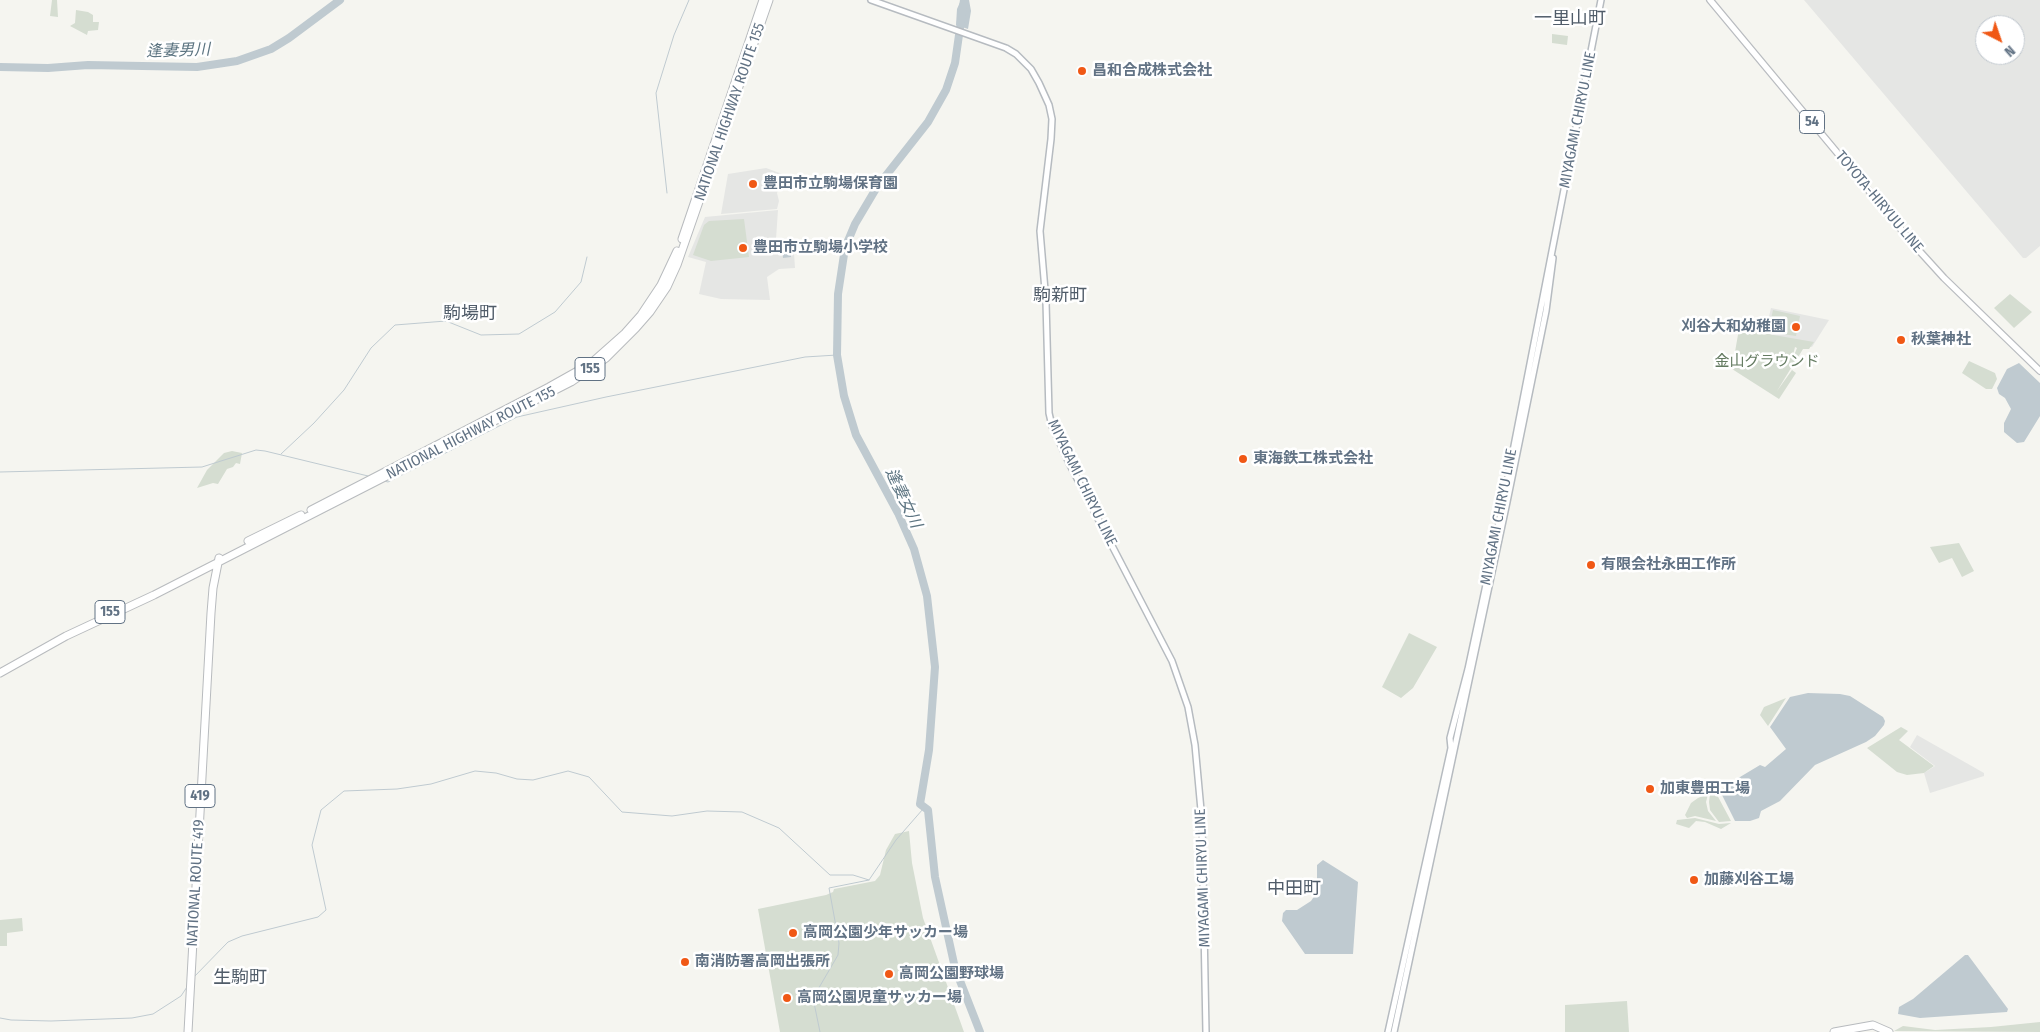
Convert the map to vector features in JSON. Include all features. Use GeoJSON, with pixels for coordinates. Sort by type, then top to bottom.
{"type":"FeatureCollection","features":[{"type":"Feature","properties":{"kind":"highway","name":"NATIONAL HIGHWAY ROUTE 155"},"geometry":{"type":"LineString","coordinates":[[219,558],[557,383],[590,364],[625,333],[641,315],[661,285],[679,248],[763,0]]}},
{"type":"Feature","properties":{"kind":"highway","name":"NATIONAL HIGHWAY ROUTE 155"},"geometry":{"type":"LineString","coordinates":[[219,558],[571,382],[606,358],[627,338],[650,312],[677,265],[768,0]]}},
{"type":"Feature","properties":{"kind":"highway","name":"155"},"geometry":{"type":"LineString","coordinates":[[0,668],[219,558]]}},
{"type":"Feature","properties":{"kind":"highway","name":"155"},"geometry":{"type":"LineString","coordinates":[[0,673],[66,636],[154,595],[219,558]]}},
{"type":"Feature","properties":{"kind":"highway","name":"NATIONAL ROUTE 419"},"geometry":{"type":"LineString","coordinates":[[188,1032],[211,613],[219,558]]}},
{"type":"Feature","properties":{"kind":"highway"},"geometry":{"type":"LineString","coordinates":[[1834,1032],[1873,1025],[1889,1032]]}},
{"type":"Feature","properties":{"kind":"main road","name":"MIYAGAMI CHIRYU LINE"},"geometry":{"type":"LineString","coordinates":[[871,0],[1006,48],[1031,69],[1051,111],[1051,139],[1040,231],[1046,302],[1049,413],[1054,430],[1070,465],[1172,661],[1188,707],[1195,745],[1202,820],[1206,1032]]}},
{"type":"Feature","properties":{"kind":"main road","name":"MIYAGAMI CHIRYU LINE"},"geometry":{"type":"LineString","coordinates":[[1388,1032],[1450,748],[1450,738],[1468,669],[1496,538],[1602,0]]}},
{"type":"Feature","properties":{"kind":"main road","name":"MIYAGAMI CHIRYU LINE"},"geometry":{"type":"LineString","coordinates":[[1394,1032],[1508,502],[1546,312],[1552,264],[1602,0]]}},
{"type":"Feature","properties":{"kind":"main road","name":"TOYOTA-HIRYUU LINE"},"geometry":{"type":"LineString","coordinates":[[1710,0],[1944,278],[2040,371]]}},
{"type":"Feature","properties":{"kind":"shaded area"},"geometry":{"type":"Polygon","coordinates":[[[961,0],[969,0],[971,11],[968,29],[956,25],[957,9],[961,0]]]}},
{"type":"Feature","properties":{"kind":"shaded area"},"geometry":{"type":"Polygon","coordinates":[[[1804,0],[2040,0],[2040,246],[2026,258],[2023,258],[1804,0]]]}},
{"type":"Feature","properties":{"kind":"shaded area","name":"豊田市立駒場保育園"},"geometry":{"type":"Polygon","coordinates":[[[766,168],[785,175],[777,193],[779,201],[777,209],[721,214],[728,174],[766,168]]]}},
{"type":"Feature","properties":{"kind":"shaded area","name":"豊田市立駒場小学校"},"geometry":{"type":"Polygon","coordinates":[[[778,210],[776,239],[793,238],[795,268],[779,269],[767,277],[770,300],[721,299],[699,294],[706,262],[688,257],[705,217],[778,210]]]}},
{"type":"Feature","properties":{"kind":"shaded area"},"geometry":{"type":"Polygon","coordinates":[[[790,242],[791,257],[783,258],[782,243],[790,242]]]}},
{"type":"Feature","properties":{"kind":"shaded area","name":"刈谷大和幼稚園"},"geometry":{"type":"Polygon","coordinates":[[[1771,308],[1829,320],[1812,347],[1765,334],[1771,308]]]}},
{"type":"Feature","properties":{"kind":"shaded area"},"geometry":{"type":"Polygon","coordinates":[[[2019,363],[2040,383],[2040,416],[2024,442],[2017,443],[2004,432],[2004,423],[2011,409],[2005,398],[1999,394],[1997,388],[2007,369],[2019,363]]]}},
{"type":"Feature","properties":{"kind":"shaded area"},"geometry":{"type":"Polygon","coordinates":[[[1808,693],[1850,696],[1883,717],[1884,725],[1875,736],[1866,742],[1815,765],[1780,801],[1761,811],[1759,818],[1750,821],[1735,821],[1720,791],[1760,765],[1765,767],[1786,749],[1770,727],[1790,697],[1808,693]]]}},
{"type":"Feature","properties":{"kind":"shaded area"},"geometry":{"type":"Polygon","coordinates":[[[1917,735],[1984,773],[1984,776],[1930,793],[1924,773],[1935,766],[1910,747],[1917,735]]]}},
{"type":"Feature","properties":{"kind":"shaded area"},"geometry":{"type":"Polygon","coordinates":[[[1323,860],[1358,882],[1353,954],[1305,954],[1282,921],[1283,913],[1286,910],[1297,910],[1311,901],[1317,892],[1317,865],[1323,860]]]}},
{"type":"Feature","properties":{"kind":"shaded area"},"geometry":{"type":"Polygon","coordinates":[[[1965,955],[1968,955],[2008,1009],[2007,1012],[1920,1018],[1898,1014],[1899,1007],[1913,999],[1965,955]]]}},
{"type":"Feature","properties":{"kind":"green space"},"geometry":{"type":"Polygon","coordinates":[[[52,0],[57,0],[58,17],[50,16],[52,0]]]}},
{"type":"Feature","properties":{"kind":"green space"},"geometry":{"type":"Polygon","coordinates":[[[76,10],[93,15],[93,22],[99,22],[98,30],[88,31],[87,35],[70,26],[75,23],[76,10]]]}},
{"type":"Feature","properties":{"kind":"green space"},"geometry":{"type":"Polygon","coordinates":[[[1552,34],[1568,36],[1567,45],[1552,43],[1552,34]]]}},
{"type":"Feature","properties":{"kind":"green space"},"geometry":{"type":"Polygon","coordinates":[[[744,219],[749,257],[711,261],[693,255],[704,225],[709,221],[744,219]]]}},
{"type":"Feature","properties":{"kind":"green space"},"geometry":{"type":"Polygon","coordinates":[[[2010,294],[2032,312],[2014,328],[1994,308],[2010,294]]]}},
{"type":"Feature","properties":{"kind":"green space"},"geometry":{"type":"Polygon","coordinates":[[[1773,310],[1800,316],[1796,336],[1768,332],[1773,310]]]}},
{"type":"Feature","properties":{"kind":"green space","name":"金山グラウンド"},"geometry":{"type":"Polygon","coordinates":[[[1739,329],[1814,342],[1809,349],[1803,349],[1797,359],[1793,358],[1797,348],[1795,347],[1792,359],[1796,360],[1777,391],[1792,370],[1796,373],[1779,399],[1732,369],[1739,329]]]}},
{"type":"Feature","properties":{"kind":"green space"},"geometry":{"type":"Polygon","coordinates":[[[1969,361],[1995,373],[1997,379],[1992,389],[1986,389],[1962,373],[1969,361]]]}},
{"type":"Feature","properties":{"kind":"green space"},"geometry":{"type":"Polygon","coordinates":[[[232,451],[242,453],[240,464],[236,463],[233,467],[227,469],[218,484],[213,483],[197,488],[207,470],[224,453],[232,451]]]}},
{"type":"Feature","properties":{"kind":"green space"},"geometry":{"type":"Polygon","coordinates":[[[1959,543],[1974,571],[1962,577],[1952,558],[1939,563],[1930,547],[1959,543]]]}},
{"type":"Feature","properties":{"kind":"green space"},"geometry":{"type":"Polygon","coordinates":[[[1409,633],[1437,647],[1413,688],[1401,698],[1382,687],[1409,633]]]}},
{"type":"Feature","properties":{"kind":"green space"},"geometry":{"type":"Polygon","coordinates":[[[1786,698],[1768,726],[1760,715],[1764,707],[1786,698]]]}},
{"type":"Feature","properties":{"kind":"green space"},"geometry":{"type":"Polygon","coordinates":[[[1901,727],[1908,731],[1899,740],[1934,766],[1924,773],[1907,775],[1897,772],[1867,748],[1901,727]]]}},
{"type":"Feature","properties":{"kind":"green space"},"geometry":{"type":"Polygon","coordinates":[[[1716,793],[1731,821],[1719,822],[1710,810],[1710,794],[1716,793]]]}},
{"type":"Feature","properties":{"kind":"green space"},"geometry":{"type":"Polygon","coordinates":[[[1708,794],[1706,802],[1708,811],[1716,821],[1695,816],[1687,818],[1685,815],[1691,803],[1708,794]]]}},
{"type":"Feature","properties":{"kind":"green space"},"geometry":{"type":"Polygon","coordinates":[[[1695,818],[1719,824],[1731,823],[1721,829],[1705,822],[1696,821],[1689,828],[1676,824],[1677,820],[1695,818]]]}},
{"type":"Feature","properties":{"kind":"green space"},"geometry":{"type":"Polygon","coordinates":[[[909,831],[912,863],[923,918],[964,1032],[780,1032],[758,909],[826,895],[833,892],[834,889],[875,881],[880,875],[886,850],[895,834],[909,831]]]}},
{"type":"Feature","properties":{"kind":"green space"},"geometry":{"type":"Polygon","coordinates":[[[22,918],[23,931],[7,933],[7,946],[0,946],[0,920],[22,918]]]}},
{"type":"Feature","properties":{"kind":"green space"},"geometry":{"type":"Polygon","coordinates":[[[1627,1001],[1629,1032],[1565,1032],[1565,1005],[1627,1001]]]}},
{"type":"Feature","properties":{"kind":"green space"},"geometry":{"type":"Polygon","coordinates":[[[2040,1022],[2040,1032],[1894,1031],[1903,1026],[1935,1030],[2040,1022]]]}},
{"type":"Feature","properties":{"kind":"waterway","name":"逢妻男川"},"geometry":{"type":"LineString","coordinates":[[0,67],[48,68],[88,65],[197,67],[237,61],[271,49],[340,0]]}},
{"type":"Feature","properties":{"kind":"waterway"},"geometry":{"type":"LineString","coordinates":[[667,193],[656,93],[674,35],[689,0]]}},
{"type":"Feature","properties":{"kind":"waterway","name":"逢妻女川"},"geometry":{"type":"LineString","coordinates":[[964,0],[955,63],[946,90],[928,122],[877,187],[855,224],[845,248],[838,294],[837,355],[844,396],[856,435],[898,513],[914,549],[927,596],[935,667],[929,750],[920,804],[928,810],[935,877],[955,968],[980,1032]]}},
{"type":"Feature","properties":{"kind":"waterway"},"geometry":{"type":"LineString","coordinates":[[281,454],[314,423],[344,390],[371,348],[395,325],[446,321],[481,335],[519,334],[555,312],[581,282],[587,257]]}},
{"type":"Feature","properties":{"kind":"waterway"},"geometry":{"type":"LineString","coordinates":[[384,481],[388,482],[517,417],[805,357],[837,355]]}},
{"type":"Feature","properties":{"kind":"waterway"},"geometry":{"type":"LineString","coordinates":[[0,472],[202,467],[256,450],[368,476]]}},
{"type":"Feature","properties":{"kind":"waterway"},"geometry":{"type":"LineString","coordinates":[[193,978],[228,942],[242,936],[318,917],[326,910],[312,845],[321,810],[344,791],[397,789],[431,784],[475,771],[533,780],[568,771],[589,777],[622,812],[672,816],[707,811],[742,812],[779,828],[830,875],[853,875],[869,880]]}},
{"type":"Feature","properties":{"kind":"waterway"},"geometry":{"type":"LineString","coordinates":[[820,1032],[813,998],[838,955],[839,943],[829,888],[869,880],[896,840],[923,809],[920,804]]}},
{"type":"Feature","properties":{"kind":"waterway"},"geometry":{"type":"LineString","coordinates":[[0,1018],[51,1021],[132,1018],[153,1014],[181,996],[187,987]]}},
{"type":"Feature","properties":{"kind":"place","name":"昌和合成株式会社"},"geometry":{"type":"Point","coordinates":[1082,71]}},
{"type":"Feature","properties":{"kind":"place","name":"豊田市立駒場保育園"},"geometry":{"type":"Point","coordinates":[753,184]}},
{"type":"Feature","properties":{"kind":"place","name":"豊田市立駒場小学校"},"geometry":{"type":"Point","coordinates":[743,248]}},
{"type":"Feature","properties":{"kind":"place","name":"刈谷大和幼稚園"},"geometry":{"type":"Point","coordinates":[1796,327]}},
{"type":"Feature","properties":{"kind":"place","name":"秋葉神社"},"geometry":{"type":"Point","coordinates":[1901,340]}},
{"type":"Feature","properties":{"kind":"place","name":"東海鉄工株式会社"},"geometry":{"type":"Point","coordinates":[1243,459]}},
{"type":"Feature","properties":{"kind":"place","name":"有限会社永田工作所"},"geometry":{"type":"Point","coordinates":[1591,565]}},
{"type":"Feature","properties":{"kind":"place","name":"加東豊田工場"},"geometry":{"type":"Point","coordinates":[1650,789]}},
{"type":"Feature","properties":{"kind":"place","name":"加藤刈谷工場"},"geometry":{"type":"Point","coordinates":[1694,880]}},
{"type":"Feature","properties":{"kind":"place","name":"高岡公園少年サッカー場"},"geometry":{"type":"Point","coordinates":[793,933]}},
{"type":"Feature","properties":{"kind":"place","name":"南消防署高岡出張所"},"geometry":{"type":"Point","coordinates":[685,962]}},
{"type":"Feature","properties":{"kind":"place","name":"高岡公園野球場"},"geometry":{"type":"Point","coordinates":[889,974]}},
{"type":"Feature","properties":{"kind":"place","name":"高岡公園児童サッカー場"},"geometry":{"type":"Point","coordinates":[787,998]}},
{"type":"Feature","properties":{"kind":"district","name":"一里山町"},"geometry":{"type":"Point","coordinates":[1570,19]}},
{"type":"Feature","properties":{"kind":"district","name":"駒新町"},"geometry":{"type":"Point","coordinates":[1060,296]}},
{"type":"Feature","properties":{"kind":"district","name":"駒場町"},"geometry":{"type":"Point","coordinates":[470,314]}},
{"type":"Feature","properties":{"kind":"district","name":"中田町"},"geometry":{"type":"Point","coordinates":[1294,889]}},
{"type":"Feature","properties":{"kind":"district","name":"生駒町"},"geometry":{"type":"Point","coordinates":[240,978]}}]}
